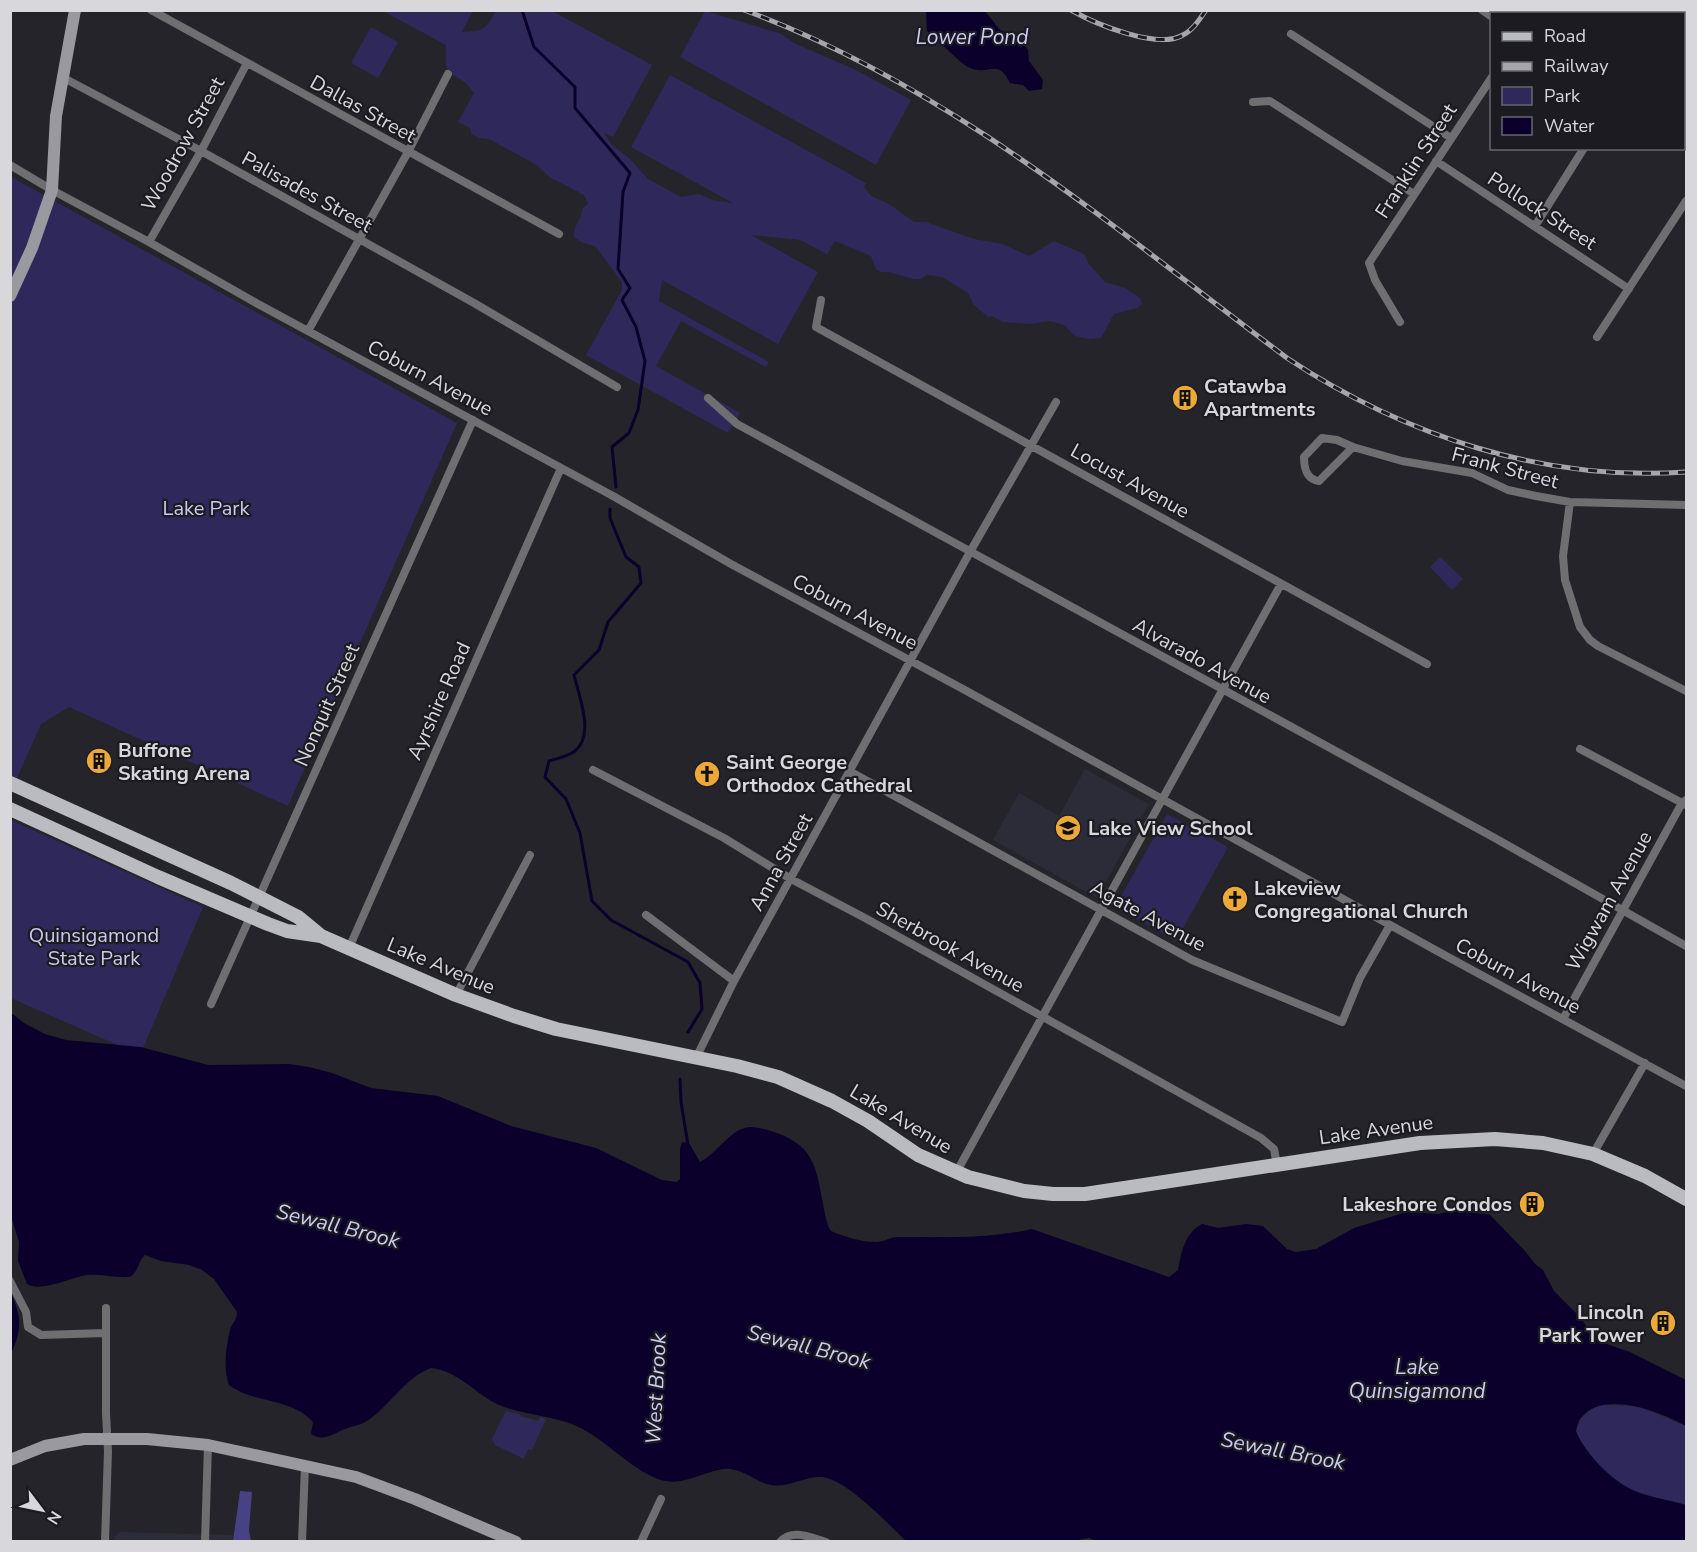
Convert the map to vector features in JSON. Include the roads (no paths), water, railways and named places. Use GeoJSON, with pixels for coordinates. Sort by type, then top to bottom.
{"type":"FeatureCollection","features":[{"type":"Feature","properties":{"kind":"main road"},"geometry":{"type":"LineString","coordinates":[[10,296],[32,248],[52,190],[54,136],[62,77],[75,10]]}},
{"type":"Feature","properties":{"kind":"main road","name":"Lake Avenue"},"geometry":{"type":"LineString","coordinates":[[10,783],[187,862],[298,917],[321,936]]}},
{"type":"Feature","properties":{"kind":"main road","name":"Lake Avenue"},"geometry":{"type":"LineString","coordinates":[[10,809],[158,877],[250,916],[287,931],[321,936],[456,995],[523,1019],[556,1029],[749,1069],[806,1088],[868,1121],[918,1155],[956,1173],[1024,1191],[1077,1195],[1125,1190],[1407,1144],[1473,1139],[1527,1141],[1593,1154],[1633,1170],[1686,1199]]}},
{"type":"Feature","properties":{"kind":"main road"},"geometry":{"type":"LineString","coordinates":[[10,1460],[56,1443],[84,1439],[147,1439],[208,1445],[371,1482],[499,1538],[516,1542]]}},
{"type":"Feature","properties":{"kind":"street","name":"Dallas Street"},"geometry":{"type":"LineString","coordinates":[[151,10],[559,234]]}},
{"type":"Feature","properties":{"kind":"street"},"geometry":{"type":"LineString","coordinates":[[1291,34],[1451,138]]}},
{"type":"Feature","properties":{"kind":"street","name":"Woodrow Street"},"geometry":{"type":"LineString","coordinates":[[149,242],[201,151],[247,63]]}},
{"type":"Feature","properties":{"kind":"street"},"geometry":{"type":"LineString","coordinates":[[308,331],[408,152],[448,74]]}},
{"type":"Feature","properties":{"kind":"street","name":"Palisades Street"},"geometry":{"type":"LineString","coordinates":[[62,77],[201,151],[474,303],[617,387]]}},
{"type":"Feature","properties":{"kind":"street","name":"Franklin Street"},"geometry":{"type":"LineString","coordinates":[[1400,322],[1375,280],[1369,263],[1490,79]]}},
{"type":"Feature","properties":{"kind":"street"},"geometry":{"type":"LineString","coordinates":[[1253,102],[1270,101],[1414,194]]}},
{"type":"Feature","properties":{"kind":"street"},"geometry":{"type":"LineString","coordinates":[[1535,226],[1583,150]]}},
{"type":"Feature","properties":{"kind":"street","name":"Pollock Street"},"geometry":{"type":"LineString","coordinates":[[1436,161],[1629,289]]}},
{"type":"Feature","properties":{"kind":"street","name":"Coburn Avenue"},"geometry":{"type":"LineString","coordinates":[[10,165],[740,569],[1686,1086]]}},
{"type":"Feature","properties":{"kind":"street"},"geometry":{"type":"LineString","coordinates":[[1597,337],[1686,201]]}},
{"type":"Feature","properties":{"kind":"street","name":"Locust Avenue"},"geometry":{"type":"LineString","coordinates":[[821,300],[816,327],[1427,664]]}},
{"type":"Feature","properties":{"kind":"street","name":"Alvarado Avenue"},"geometry":{"type":"LineString","coordinates":[[708,398],[737,424],[1513,848],[1686,946]]}},
{"type":"Feature","properties":{"kind":"street","name":"Anna Street"},"geometry":{"type":"LineString","coordinates":[[696,1058],[734,981],[970,552],[1056,402]]}},
{"type":"Feature","properties":{"kind":"street","name":"Nonquit Street"},"geometry":{"type":"LineString","coordinates":[[210,1004],[473,420]]}},
{"type":"Feature","properties":{"kind":"street","name":"Frank Street"},"geometry":{"type":"LineString","coordinates":[[1353,447],[1319,481],[1308,476],[1304,467],[1304,457],[1322,438],[1337,440],[1402,461],[1472,473],[1508,489],[1570,502],[1686,505]]}},
{"type":"Feature","properties":{"kind":"street","name":"Ayrshire Road"},"geometry":{"type":"LineString","coordinates":[[349,948],[561,468]]}},
{"type":"Feature","properties":{"kind":"street"},"geometry":{"type":"LineString","coordinates":[[1570,502],[1563,556],[1564,572],[1580,627],[1598,646],[1686,691]]}},
{"type":"Feature","properties":{"kind":"street"},"geometry":{"type":"LineString","coordinates":[[956,1173],[1281,584]]}},
{"type":"Feature","properties":{"kind":"street"},"geometry":{"type":"LineString","coordinates":[[1580,749],[1685,803]]}},
{"type":"Feature","properties":{"kind":"street","name":"Sherbrook Avenue"},"geometry":{"type":"LineString","coordinates":[[593,770],[724,838],[791,879],[1261,1138],[1274,1149],[1277,1165]]}},
{"type":"Feature","properties":{"kind":"street","name":"Agate Avenue"},"geometry":{"type":"LineString","coordinates":[[851,772],[1192,960],[1342,1022],[1360,978],[1390,925]]}},
{"type":"Feature","properties":{"kind":"street","name":"Wigwam Avenue"},"geometry":{"type":"LineString","coordinates":[[1563,1019],[1622,910],[1685,803]]}},
{"type":"Feature","properties":{"kind":"street"},"geometry":{"type":"LineString","coordinates":[[456,995],[530,855]]}},
{"type":"Feature","properties":{"kind":"street"},"geometry":{"type":"LineString","coordinates":[[646,915],[734,981]]}},
{"type":"Feature","properties":{"kind":"street"},"geometry":{"type":"LineString","coordinates":[[1593,1154],[1645,1063]]}},
{"type":"Feature","properties":{"kind":"street"},"geometry":{"type":"LineString","coordinates":[[10,1281],[26,1312],[28,1327],[41,1335],[106,1334]]}},
{"type":"Feature","properties":{"kind":"street"},"geometry":{"type":"LineString","coordinates":[[105,1542],[108,1439],[105,1413],[106,1308]]}},
{"type":"Feature","properties":{"kind":"street"},"geometry":{"type":"LineString","coordinates":[[205,1542],[208,1445]]}},
{"type":"Feature","properties":{"kind":"street"},"geometry":{"type":"LineString","coordinates":[[302,1542],[305,1466]]}},
{"type":"Feature","properties":{"kind":"street"},"geometry":{"type":"LineString","coordinates":[[641,1542],[661,1499]]}},
{"type":"Feature","properties":{"kind":"street"},"geometry":{"type":"LineString","coordinates":[[780,1542],[784,1537],[799,1534],[826,1542]]}},
{"type":"Feature","properties":{"kind":"water","name":"Lower Pond"},"geometry":{"type":"Polygon","coordinates":[[[926,11],[985,11],[1000,30],[1020,38],[1028,50],[1029,61],[1043,80],[1042,89],[1029,91],[1023,85],[1010,83],[997,69],[977,70],[966,66],[927,31],[926,11]]]}},
{"type":"Feature","properties":{"kind":"water","name":"Lake Quinsigamond"},"geometry":{"type":"Polygon","coordinates":[[[10,1012],[24,1023],[45,1034],[66,1040],[141,1047],[208,1065],[289,1064],[309,1067],[371,1088],[438,1096],[511,1126],[596,1148],[662,1180],[677,1182],[680,1179],[682,1142],[689,1143],[700,1162],[743,1128],[751,1127],[771,1131],[796,1142],[810,1158],[815,1167],[831,1231],[865,1241],[879,1242],[898,1237],[982,1236],[1032,1229],[1169,1277],[1178,1270],[1183,1250],[1191,1233],[1202,1224],[1218,1228],[1246,1224],[1263,1226],[1287,1249],[1296,1252],[1316,1249],[1354,1228],[1407,1212],[1438,1214],[1452,1211],[1490,1215],[1543,1270],[1554,1291],[1580,1317],[1593,1336],[1601,1342],[1630,1352],[1686,1380],[1686,1426],[1648,1410],[1617,1404],[1591,1409],[1580,1419],[1576,1431],[1593,1458],[1618,1481],[1641,1493],[1686,1505],[1686,1541],[1099,1542],[1089,1538],[1067,1542],[906,1541],[866,1503],[830,1479],[814,1477],[777,1486],[759,1481],[736,1470],[724,1469],[683,1481],[658,1479],[636,1467],[596,1437],[574,1425],[499,1405],[458,1378],[431,1368],[405,1385],[383,1408],[362,1424],[328,1436],[316,1436],[311,1434],[313,1422],[294,1408],[250,1395],[229,1385],[226,1372],[226,1350],[237,1312],[214,1279],[202,1270],[145,1255],[130,1277],[87,1275],[48,1286],[27,1284],[18,1261],[19,1242],[11,1216],[10,1012]]]}},
{"type":"Feature","properties":{"kind":"water"},"geometry":{"type":"Polygon","coordinates":[[[11,1293],[19,1317],[19,1330],[11,1354],[11,1293]]]}},
{"type":"Feature","properties":{"kind":"waterway"},"geometry":{"type":"LineString","coordinates":[[522,10],[534,47],[575,87],[575,108],[630,173],[623,192],[618,269],[630,288],[622,300],[636,327],[645,361],[638,410],[629,433],[612,447],[616,487]]}},
{"type":"Feature","properties":{"kind":"waterway"},"geometry":{"type":"LineString","coordinates":[[610,509],[610,518],[626,557],[639,567],[641,583],[608,622],[599,650],[574,675],[584,715],[584,735],[575,751],[549,761],[545,777],[566,799],[580,833],[592,901],[611,920],[688,962],[700,983],[702,1009],[688,1032]]}},
{"type":"Feature","properties":{"kind":"waterway"},"geometry":{"type":"LineString","coordinates":[[680,1079],[688,1145]]}},
{"type":"Feature","properties":{"kind":"railway"},"geometry":{"type":"LineString","coordinates":[[744,10],[819,41],[891,78],[960,119],[1093,211],[1287,358],[1332,386],[1379,410],[1428,431],[1478,448],[1528,461],[1580,469],[1633,473],[1686,472]]}},
{"type":"Feature","properties":{"kind":"railway"},"geometry":{"type":"LineString","coordinates":[[1071,10],[1110,28],[1158,39],[1172,39],[1187,33],[1206,10]]}},
{"type":"Feature","properties":{"kind":"place","name":"Catawba Apartments"},"geometry":{"type":"Point","coordinates":[1185,398]}},
{"type":"Feature","properties":{"kind":"place","name":"Buffone Skating Arena"},"geometry":{"type":"Point","coordinates":[99,761]}},
{"type":"Feature","properties":{"kind":"place","name":"Saint George Orthodox Cathedral"},"geometry":{"type":"Point","coordinates":[707,774]}},
{"type":"Feature","properties":{"kind":"place","name":"Lake View School"},"geometry":{"type":"Point","coordinates":[1068,828]}},
{"type":"Feature","properties":{"kind":"place","name":"Lakeview Congregational Church"},"geometry":{"type":"Point","coordinates":[1235,899]}},
{"type":"Feature","properties":{"kind":"place","name":"Lakeshore Condos"},"geometry":{"type":"Point","coordinates":[1532,1204]}},
{"type":"Feature","properties":{"kind":"place","name":"Lincoln Park Tower"},"geometry":{"type":"Point","coordinates":[1663,1323]}},
{"type":"Feature","properties":{"kind":"park label","name":"Lake Park"},"geometry":{"type":"Point","coordinates":[206,508]}},
{"type":"Feature","properties":{"kind":"park label","name":"Quinsigamond State Park"},"geometry":{"type":"Point","coordinates":[94,946]}},
{"type":"Feature","properties":{"kind":"water label","name":"Sewall Brook"},"geometry":{"type":"Point","coordinates":[338,1226]}},
{"type":"Feature","properties":{"kind":"water label","name":"Sewall Brook"},"geometry":{"type":"Point","coordinates":[809,1347]}},
{"type":"Feature","properties":{"kind":"water label","name":"West Brook"},"geometry":{"type":"Point","coordinates":[656,1389]}},
{"type":"Feature","properties":{"kind":"water label","name":"Sewall Brook"},"geometry":{"type":"Point","coordinates":[1283,1451]}}]}
